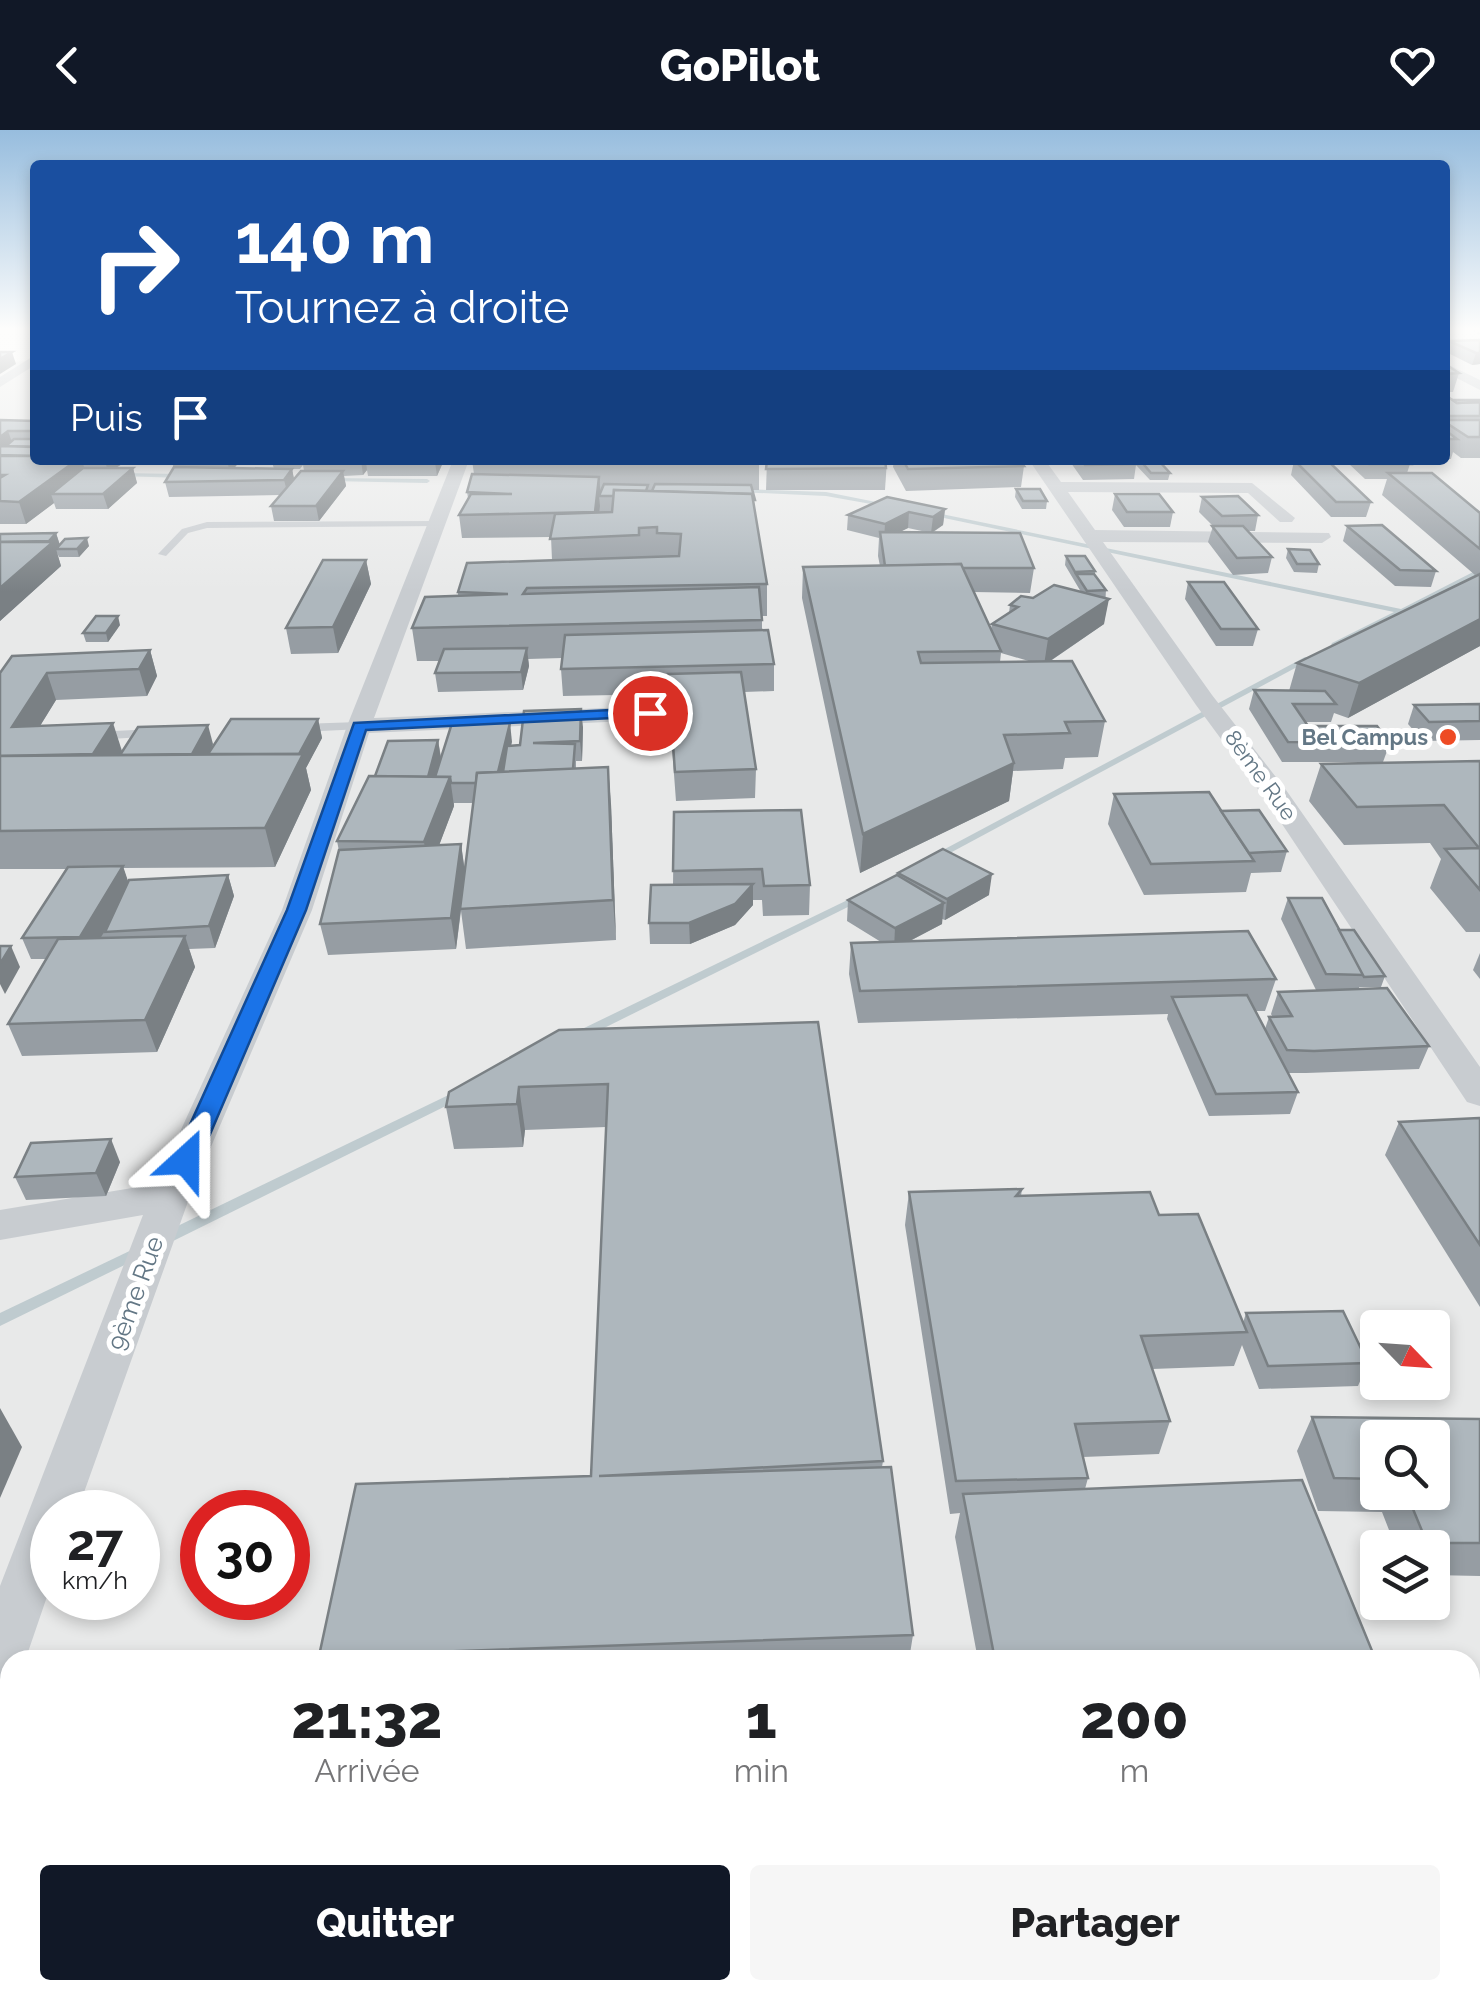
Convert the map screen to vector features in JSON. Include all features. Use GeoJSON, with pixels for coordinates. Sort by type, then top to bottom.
{"type":"FeatureCollection","features":[{"type":"Feature","properties":{"kind":"street","name":"9ème Rue"},"geometry":{"type":"LineString","coordinates":[[62,1490],[170,1196],[296,910],[359,726],[459,465]]}},
{"type":"Feature","properties":{"kind":"street","name":"8ème Rue"},"geometry":{"type":"LineString","coordinates":[[1041,465],[1204,700],[1277,796],[1480,1094]]}},
{"type":"Feature","properties":{"kind":"street"},"geometry":{"type":"LineString","coordinates":[[1056,487],[1252,488],[1286,518]]}},
{"type":"Feature","properties":{"kind":"street"},"geometry":{"type":"LineString","coordinates":[[1100,549],[1322,536]]}},
{"type":"Feature","properties":{"kind":"street"},"geometry":{"type":"LineString","coordinates":[[359,726],[650,713]]}},
{"type":"Feature","properties":{"kind":"street"},"geometry":{"type":"LineString","coordinates":[[1277,796],[1314,795]]}},
{"type":"Feature","properties":{"kind":"street"},"geometry":{"type":"LineString","coordinates":[[0,1225],[170,1196]]}},
{"type":"Feature","properties":{"kind":"street","name":"9ème Rue"},"geometry":{"type":"LineString","coordinates":[[2,1650],[30,1575]]}},
{"type":"Feature","properties":{"kind":"lane"},"geometry":{"type":"LineString","coordinates":[[163,554],[185,532],[207,525],[436,524]]}},
{"type":"Feature","properties":{"kind":"lane"},"geometry":{"type":"LineString","coordinates":[[280,729],[359,726]]}},
{"type":"Feature","properties":{"kind":"lane"},"geometry":{"type":"LineString","coordinates":[[81,736],[160,733]]}},
{"type":"Feature","properties":{"kind":"shaded area"},"geometry":{"type":"Polygon","coordinates":[[[0,417],[30,417],[30,465],[1450,465],[1450,417],[1480,417],[1480,1650],[0,1650],[0,417]]]}},
{"type":"Feature","properties":{"kind":"building"},"geometry":{"type":"Polygon","coordinates":[[[0,420],[30,421],[30,431],[8,431],[0,437],[0,420]]]}},
{"type":"Feature","properties":{"kind":"building"},"geometry":{"type":"Polygon","coordinates":[[[1450,420],[1480,420],[1480,437],[1468,437],[1450,425],[1450,420]]]}},
{"type":"Feature","properties":{"kind":"building"},"geometry":{"type":"Polygon","coordinates":[[[14,439],[30,439],[30,447],[6,446],[14,439]]]}},
{"type":"Feature","properties":{"kind":"building"},"geometry":{"type":"Polygon","coordinates":[[[0,446],[30,447],[30,456],[0,455],[0,446]]]}},
{"type":"Feature","properties":{"kind":"building"},"geometry":{"type":"Polygon","coordinates":[[[0,456],[30,456],[30,465],[70,465],[19,502],[0,501],[0,478],[5,475],[0,475],[0,456]]]}},
{"type":"Feature","properties":{"kind":"building"},"geometry":{"type":"Polygon","coordinates":[[[766,465],[886,468],[766,469],[766,465]]]}},
{"type":"Feature","properties":{"kind":"building"},"geometry":{"type":"Polygon","coordinates":[[[906,465],[1024,466],[908,469],[906,465]]]}},
{"type":"Feature","properties":{"kind":"building"},"geometry":{"type":"Polygon","coordinates":[[[1144,465],[1163,465],[1170,473],[1151,473],[1144,465]]]}},
{"type":"Feature","properties":{"kind":"building"},"geometry":{"type":"Polygon","coordinates":[[[1299,465],[1332,465],[1371,502],[1336,502],[1299,465]]]}},
{"type":"Feature","properties":{"kind":"building"},"geometry":{"type":"Polygon","coordinates":[[[174,467],[292,469],[284,480],[165,482],[174,467]]]}},
{"type":"Feature","properties":{"kind":"building"},"geometry":{"type":"Polygon","coordinates":[[[83,468],[133,468],[103,494],[51,494],[83,468]]]}},
{"type":"Feature","properties":{"kind":"building"},"geometry":{"type":"Polygon","coordinates":[[[301,471],[343,471],[316,506],[271,506],[301,471]]]}},
{"type":"Feature","properties":{"kind":"building"},"geometry":{"type":"Polygon","coordinates":[[[1388,473],[1432,473],[1480,513],[1480,549],[1388,473]]]}},
{"type":"Feature","properties":{"kind":"building"},"geometry":{"type":"Polygon","coordinates":[[[472,474],[599,477],[595,512],[459,515],[471,494],[512,494],[467,492],[472,474]]]}},
{"type":"Feature","properties":{"kind":"building"},"geometry":{"type":"Polygon","coordinates":[[[604,484],[648,485],[646,491],[614,490],[614,496],[599,496],[604,484]]]}},
{"type":"Feature","properties":{"kind":"building"},"geometry":{"type":"Polygon","coordinates":[[[655,484],[751,485],[755,500],[752,494],[652,491],[655,484]]]}},
{"type":"Feature","properties":{"kind":"building"},"geometry":{"type":"Polygon","coordinates":[[[1016,489],[1040,489],[1047,501],[1023,501],[1016,489]]]}},
{"type":"Feature","properties":{"kind":"building"},"geometry":{"type":"Polygon","coordinates":[[[614,490],[752,494],[767,584],[527,588],[523,594],[759,587],[762,620],[412,628],[425,597],[508,594],[458,592],[467,563],[679,556],[681,534],[657,533],[657,527],[639,528],[639,535],[550,539],[555,514],[612,512],[614,490]]]}},
{"type":"Feature","properties":{"kind":"building"},"geometry":{"type":"Polygon","coordinates":[[[1115,494],[1159,494],[1173,512],[1127,512],[1115,494]]]}},
{"type":"Feature","properties":{"kind":"building"},"geometry":{"type":"Polygon","coordinates":[[[1238,496],[1258,515],[1222,516],[1202,497],[1238,496]]]}},
{"type":"Feature","properties":{"kind":"building"},"geometry":{"type":"Polygon","coordinates":[[[887,497],[945,509],[933,517],[909,512],[885,524],[848,515],[887,497]]]}},
{"type":"Feature","properties":{"kind":"building"},"geometry":{"type":"Polygon","coordinates":[[[1382,525],[1436,571],[1400,570],[1347,526],[1382,525]]]}},
{"type":"Feature","properties":{"kind":"building"},"geometry":{"type":"Polygon","coordinates":[[[1212,526],[1243,526],[1272,557],[1237,558],[1212,526]]]}},
{"type":"Feature","properties":{"kind":"building"},"geometry":{"type":"Polygon","coordinates":[[[880,532],[1020,533],[1034,568],[962,568],[961,564],[885,566],[880,532]]]}},
{"type":"Feature","properties":{"kind":"building"},"geometry":{"type":"Polygon","coordinates":[[[56,533],[49,541],[0,542],[0,534],[56,533]]]}},
{"type":"Feature","properties":{"kind":"building"},"geometry":{"type":"Polygon","coordinates":[[[87,538],[77,549],[56,549],[65,539],[87,538]]]}},
{"type":"Feature","properties":{"kind":"building"},"geometry":{"type":"Polygon","coordinates":[[[0,542],[53,542],[0,588],[0,542]]]}},
{"type":"Feature","properties":{"kind":"building"},"geometry":{"type":"Polygon","coordinates":[[[1288,549],[1310,550],[1319,564],[1297,564],[1288,549]]]}},
{"type":"Feature","properties":{"kind":"building"},"geometry":{"type":"Polygon","coordinates":[[[1066,556],[1085,556],[1095,571],[1075,572],[1066,556]]]}},
{"type":"Feature","properties":{"kind":"building"},"geometry":{"type":"Polygon","coordinates":[[[323,560],[366,560],[333,627],[286,628],[323,560]]]}},
{"type":"Feature","properties":{"kind":"building"},"geometry":{"type":"Polygon","coordinates":[[[961,564],[1001,651],[918,652],[921,663],[1072,661],[1105,721],[1065,722],[1070,733],[1004,735],[1014,763],[863,834],[803,567],[961,564]]]}},
{"type":"Feature","properties":{"kind":"building"},"geometry":{"type":"Polygon","coordinates":[[[1076,574],[1094,574],[1106,590],[1087,591],[1076,574]]]}},
{"type":"Feature","properties":{"kind":"building"},"geometry":{"type":"Polygon","coordinates":[[[1480,574],[1480,619],[1359,683],[1297,663],[1480,574]]]}},
{"type":"Feature","properties":{"kind":"building"},"geometry":{"type":"Polygon","coordinates":[[[1188,582],[1224,582],[1258,629],[1221,629],[1188,582]]]}},
{"type":"Feature","properties":{"kind":"building"},"geometry":{"type":"Polygon","coordinates":[[[1054,585],[1109,599],[1048,639],[992,624],[1018,607],[1010,605],[1021,596],[1033,598],[1054,585]]]}},
{"type":"Feature","properties":{"kind":"building"},"geometry":{"type":"Polygon","coordinates":[[[96,616],[118,616],[106,633],[83,633],[96,616]]]}},
{"type":"Feature","properties":{"kind":"building"},"geometry":{"type":"Polygon","coordinates":[[[768,630],[774,664],[561,669],[565,635],[768,630]]]}},
{"type":"Feature","properties":{"kind":"building"},"geometry":{"type":"Polygon","coordinates":[[[527,648],[521,672],[435,673],[444,649],[527,648]]]}},
{"type":"Feature","properties":{"kind":"building"},"geometry":{"type":"Polygon","coordinates":[[[150,650],[139,669],[47,673],[12,727],[113,723],[93,754],[0,756],[0,673],[12,656],[150,650]]]}},
{"type":"Feature","properties":{"kind":"building"},"geometry":{"type":"Polygon","coordinates":[[[741,672],[756,769],[675,772],[668,674],[741,672]]]}},
{"type":"Feature","properties":{"kind":"building"},"geometry":{"type":"Polygon","coordinates":[[[1254,690],[1325,691],[1336,704],[1293,704],[1308,726],[1377,726],[1390,743],[1288,742],[1254,690]]]}},
{"type":"Feature","properties":{"kind":"building"},"geometry":{"type":"Polygon","coordinates":[[[1480,704],[1480,721],[1429,722],[1414,705],[1480,704]]]}},
{"type":"Feature","properties":{"kind":"building"},"geometry":{"type":"Polygon","coordinates":[[[581,709],[580,741],[533,743],[575,744],[573,769],[503,772],[507,746],[520,745],[524,711],[581,709]]]}},
{"type":"Feature","properties":{"kind":"building"},"geometry":{"type":"Polygon","coordinates":[[[231,719],[318,719],[299,754],[208,754],[231,719]]]}},
{"type":"Feature","properties":{"kind":"building"},"geometry":{"type":"Polygon","coordinates":[[[452,723],[510,723],[498,772],[477,773],[476,783],[451,783],[450,777],[435,777],[452,723]]]}},
{"type":"Feature","properties":{"kind":"building"},"geometry":{"type":"Polygon","coordinates":[[[208,725],[192,754],[120,755],[138,727],[208,725]]]}},
{"type":"Feature","properties":{"kind":"building"},"geometry":{"type":"Polygon","coordinates":[[[438,740],[428,777],[375,776],[388,741],[438,740]]]}},
{"type":"Feature","properties":{"kind":"building"},"geometry":{"type":"Polygon","coordinates":[[[303,754],[265,828],[0,831],[0,756],[303,754]]]}},
{"type":"Feature","properties":{"kind":"building"},"geometry":{"type":"Polygon","coordinates":[[[1480,761],[1480,890],[1445,849],[1479,848],[1444,805],[1357,807],[1321,764],[1480,761]]]}},
{"type":"Feature","properties":{"kind":"building"},"geometry":{"type":"Polygon","coordinates":[[[608,767],[613,900],[460,909],[477,773],[608,767]]]}},
{"type":"Feature","properties":{"kind":"building"},"geometry":{"type":"Polygon","coordinates":[[[369,776],[450,777],[424,842],[337,841],[369,776]]]}},
{"type":"Feature","properties":{"kind":"building"},"geometry":{"type":"Polygon","coordinates":[[[1209,792],[1254,861],[1151,864],[1114,794],[1209,792]]]}},
{"type":"Feature","properties":{"kind":"building"},"geometry":{"type":"Polygon","coordinates":[[[801,810],[810,885],[764,886],[762,869],[673,871],[674,812],[801,810]]]}},
{"type":"Feature","properties":{"kind":"building"},"geometry":{"type":"Polygon","coordinates":[[[1259,810],[1287,851],[1249,853],[1221,811],[1259,810]]]}},
{"type":"Feature","properties":{"kind":"building"},"geometry":{"type":"Polygon","coordinates":[[[461,844],[451,918],[320,924],[339,850],[461,844]]]}},
{"type":"Feature","properties":{"kind":"building"},"geometry":{"type":"Polygon","coordinates":[[[943,849],[992,874],[947,899],[898,873],[943,849]]]}},
{"type":"Feature","properties":{"kind":"building"},"geometry":{"type":"Polygon","coordinates":[[[123,866],[80,937],[22,938],[68,867],[123,866]]]}},
{"type":"Feature","properties":{"kind":"building"},"geometry":{"type":"Polygon","coordinates":[[[228,875],[209,926],[105,932],[129,880],[228,875]]]}},
{"type":"Feature","properties":{"kind":"building"},"geometry":{"type":"Polygon","coordinates":[[[897,875],[944,903],[895,928],[848,900],[897,875]]]}},
{"type":"Feature","properties":{"kind":"building"},"geometry":{"type":"Polygon","coordinates":[[[753,884],[735,904],[689,923],[649,923],[651,885],[753,884]]]}},
{"type":"Feature","properties":{"kind":"building"},"geometry":{"type":"Polygon","coordinates":[[[1288,898],[1322,898],[1364,975],[1326,974],[1288,898]]]}},
{"type":"Feature","properties":{"kind":"building"},"geometry":{"type":"Polygon","coordinates":[[[1339,930],[1354,930],[1385,976],[1364,977],[1339,930]]]}},
{"type":"Feature","properties":{"kind":"building"},"geometry":{"type":"Polygon","coordinates":[[[1248,931],[1276,979],[860,991],[851,943],[1248,931]]]}},
{"type":"Feature","properties":{"kind":"building"},"geometry":{"type":"Polygon","coordinates":[[[185,936],[145,1020],[8,1024],[58,939],[185,936]]]}},
{"type":"Feature","properties":{"kind":"building"},"geometry":{"type":"Polygon","coordinates":[[[0,946],[11,946],[0,964],[0,946]]]}},
{"type":"Feature","properties":{"kind":"building"},"geometry":{"type":"Polygon","coordinates":[[[1387,988],[1429,1046],[1287,1050],[1269,1017],[1292,1016],[1278,992],[1387,988]]]}},
{"type":"Feature","properties":{"kind":"building"},"geometry":{"type":"Polygon","coordinates":[[[1247,995],[1298,1092],[1216,1094],[1172,997],[1247,995]]]}},
{"type":"Feature","properties":{"kind":"building"},"geometry":{"type":"Polygon","coordinates":[[[818,1022],[883,1461],[599,1476],[891,1467],[913,1635],[489,1650],[320,1650],[356,1484],[591,1476],[608,1084],[519,1087],[517,1104],[446,1107],[449,1092],[559,1030],[818,1022]]]}},
{"type":"Feature","properties":{"kind":"building"},"geometry":{"type":"Polygon","coordinates":[[[1480,1118],[1480,1245],[1399,1122],[1480,1118]]]}},
{"type":"Feature","properties":{"kind":"building"},"geometry":{"type":"Polygon","coordinates":[[[111,1139],[96,1173],[15,1177],[31,1143],[111,1139]]]}},
{"type":"Feature","properties":{"kind":"building"},"geometry":{"type":"Polygon","coordinates":[[[1022,1189],[1016,1196],[1150,1192],[1159,1215],[1198,1214],[1247,1332],[1141,1336],[1170,1421],[1075,1424],[1088,1478],[956,1481],[909,1192],[1022,1189]]]}},
{"type":"Feature","properties":{"kind":"building"},"geometry":{"type":"Polygon","coordinates":[[[1343,1311],[1360,1346],[1360,1363],[1268,1366],[1246,1313],[1343,1311]]]}},
{"type":"Feature","properties":{"kind":"building"},"geometry":{"type":"Polygon","coordinates":[[[1312,1417],[1480,1419],[1480,1543],[1450,1543],[1450,1530],[1422,1530],[1413,1510],[1450,1510],[1450,1420],[1360,1420],[1360,1479],[1334,1478],[1312,1417]]]}},
{"type":"Feature","properties":{"kind":"building"},"geometry":{"type":"Polygon","coordinates":[[[1302,1480],[1372,1650],[993,1650],[963,1494],[1302,1480]]]}},
{"type":"Feature","properties":{"kind":"waterway"},"geometry":{"type":"LineString","coordinates":[[119,474],[184,476]]}},
{"type":"Feature","properties":{"kind":"waterway"},"geometry":{"type":"LineString","coordinates":[[329,479],[427,481]]}},
{"type":"Feature","properties":{"kind":"waterway"},"geometry":{"type":"LineString","coordinates":[[739,491],[826,494],[888,505]]}},
{"type":"Feature","properties":{"kind":"waterway"},"geometry":{"type":"LineString","coordinates":[[927,513],[1400,611]]}},
{"type":"Feature","properties":{"kind":"waterway"},"geometry":{"type":"LineString","coordinates":[[1335,645],[1480,572]]}},
{"type":"Feature","properties":{"kind":"waterway"},"geometry":{"type":"LineString","coordinates":[[933,858],[1308,659]]}},
{"type":"Feature","properties":{"kind":"waterway"},"geometry":{"type":"LineString","coordinates":[[580,1035],[862,896]]}},
{"type":"Feature","properties":{"kind":"waterway"},"geometry":{"type":"LineString","coordinates":[[162,1240],[463,1092]]}},
{"type":"Feature","properties":{"kind":"waterway"},"geometry":{"type":"LineString","coordinates":[[0,1320],[140,1251]]}},
{"type":"Feature","properties":{"kind":"place","name":"Bel Campus"},"geometry":{"type":"Point","coordinates":[1448,737]}},
{"type":"Feature","properties":{"kind":"route"},"geometry":{"type":"LineString","coordinates":[[186,1160],[296,910],[359,726],[650,713]]}}]}
